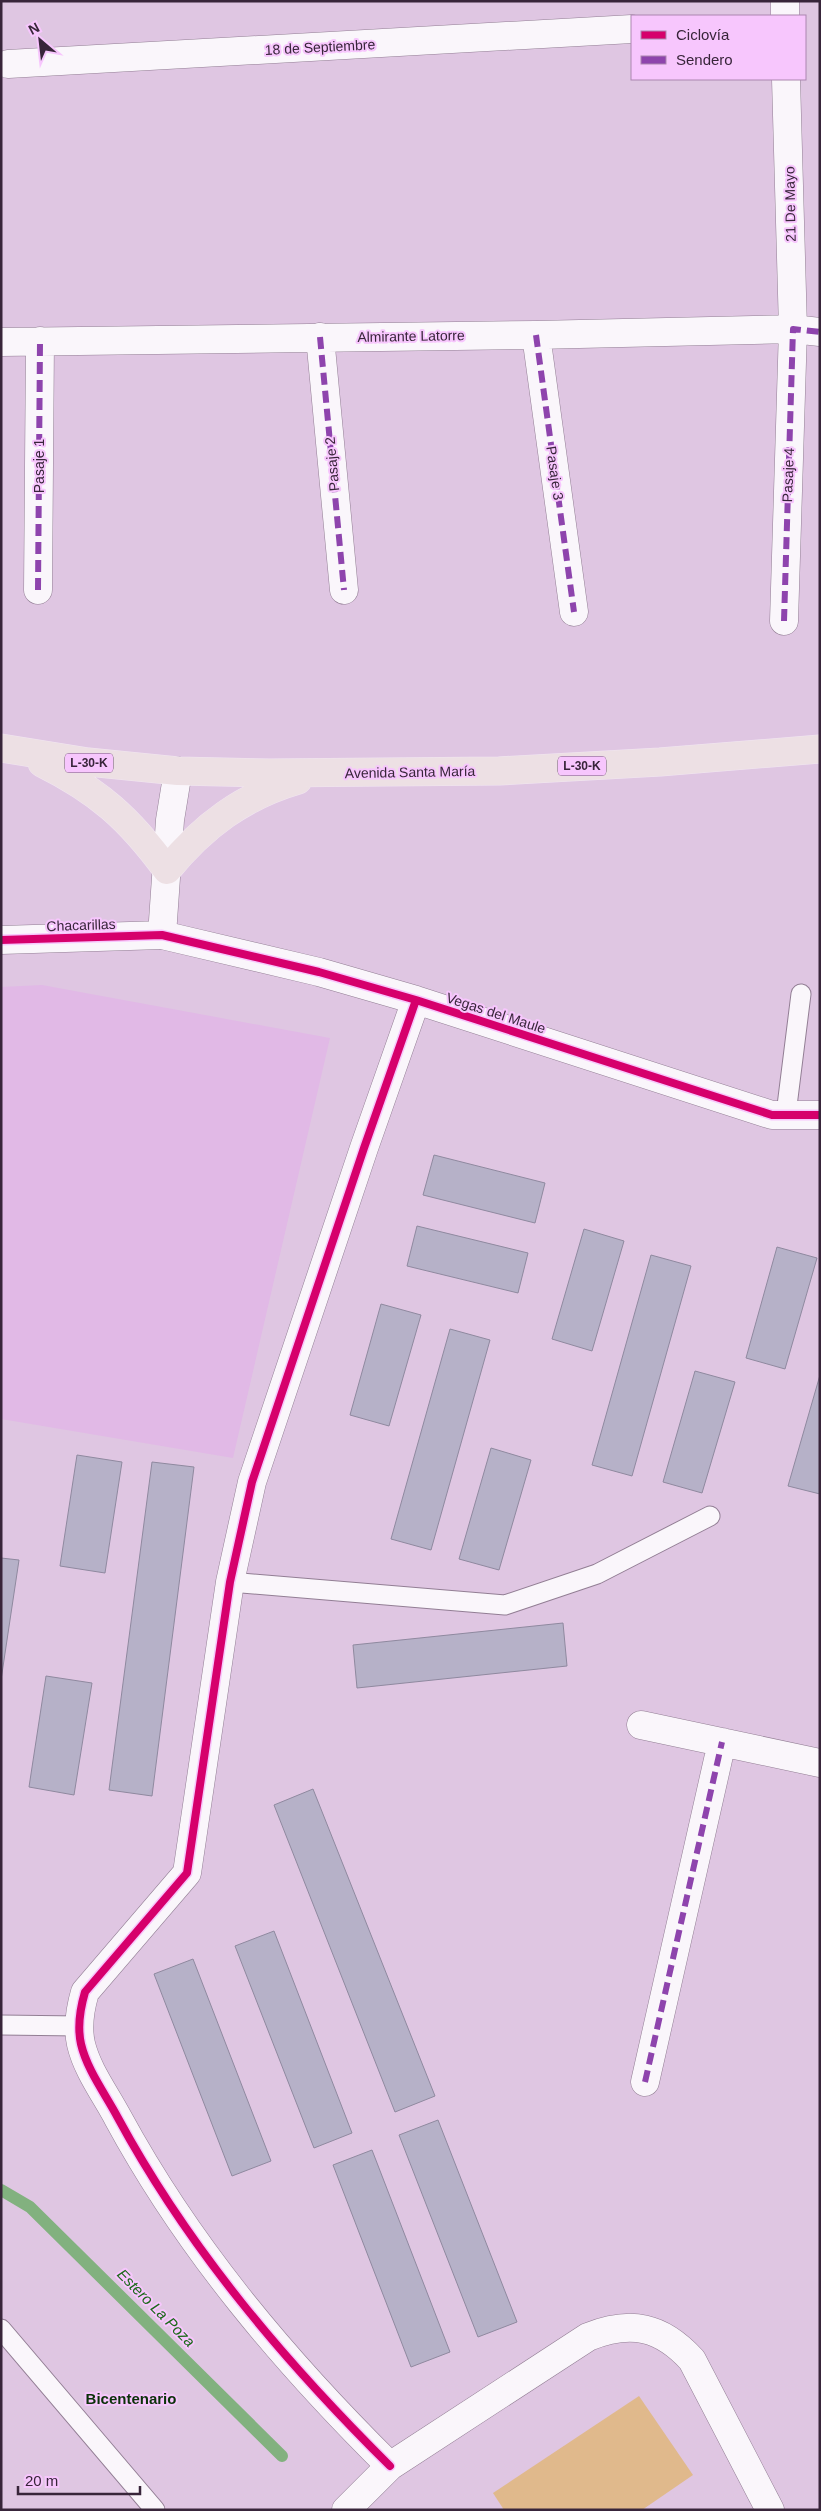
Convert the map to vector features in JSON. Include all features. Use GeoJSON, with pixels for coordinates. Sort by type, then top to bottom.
{"type":"FeatureCollection","features":[{"type":"Feature","properties":{"kind":"main road","name":"Avenida Santa María"},"geometry":{"type":"LineString","coordinates":[[1,748],[88,762],[178,771],[344,773],[499,771],[660,762],[820,748]]}},
{"type":"Feature","properties":{"kind":"main road"},"geometry":{"type":"LineString","coordinates":[[1,748],[37,760],[71,778],[104,800],[127,820],[167,870],[190,842],[218,818],[246,800],[278,786],[310,777],[344,773]]}},
{"type":"Feature","properties":{"kind":"street"},"geometry":{"type":"LineString","coordinates":[[785,1],[785,15]]}},
{"type":"Feature","properties":{"kind":"street","name":"18 de Septiembre"},"geometry":{"type":"LineString","coordinates":[[8,64],[631,29]]}},
{"type":"Feature","properties":{"kind":"street","name":"21 De Mayo"},"geometry":{"type":"LineString","coordinates":[[786,80],[793,329]]}},
{"type":"Feature","properties":{"kind":"street"},"geometry":{"type":"LineString","coordinates":[[793,329],[820,313]]}},
{"type":"Feature","properties":{"kind":"street","name":"Almirante Latorre"},"geometry":{"type":"LineString","coordinates":[[1,342],[536,335],[793,329],[820,332]]}},
{"type":"Feature","properties":{"kind":"street","name":"Pasaje 4"},"geometry":{"type":"LineString","coordinates":[[784,621],[793,329]]}},
{"type":"Feature","properties":{"kind":"street","name":"Pasaje 3"},"geometry":{"type":"LineString","coordinates":[[536,335],[574,612]]}},
{"type":"Feature","properties":{"kind":"street","name":"Pasaje 2"},"geometry":{"type":"LineString","coordinates":[[320,338],[344,590]]}},
{"type":"Feature","properties":{"kind":"street","name":"Pasaje 1"},"geometry":{"type":"LineString","coordinates":[[38,590],[40,342]]}},
{"type":"Feature","properties":{"kind":"street"},"geometry":{"type":"LineString","coordinates":[[162,935],[170,820],[178,771]]}},
{"type":"Feature","properties":{"kind":"street","name":"Chacarillas"},"geometry":{"type":"LineString","coordinates":[[1,940],[162,935]]}},
{"type":"Feature","properties":{"kind":"street","name":"Vegas del Maule"},"geometry":{"type":"LineString","coordinates":[[162,935],[319,972],[416,1000],[772,1114],[820,1115]]}},
{"type":"Feature","properties":{"kind":"street"},"geometry":{"type":"LineString","coordinates":[[390,2466],[312,2387],[264,2332],[207,2259],[130,2139],[87,2061],[81,2044],[79,2026],[80,2009],[85,1992],[187,1873],[230,1582],[252,1482],[364,1148],[416,1000]]}},
{"type":"Feature","properties":{"kind":"street"},"geometry":{"type":"LineString","coordinates":[[641,1725],[820,1762]]}},
{"type":"Feature","properties":{"kind":"street"},"geometry":{"type":"LineString","coordinates":[[645,2082],[722,1742]]}},
{"type":"Feature","properties":{"kind":"street"},"geometry":{"type":"LineString","coordinates":[[346,2510],[390,2466],[588,2337],[622,2327],[643,2328],[662,2334],[679,2345],[692,2360],[770,2510]]}},
{"type":"Feature","properties":{"kind":"lane"},"geometry":{"type":"LineString","coordinates":[[786,1114],[801,994]]}},
{"type":"Feature","properties":{"kind":"lane"},"geometry":{"type":"LineString","coordinates":[[230,1582],[505,1605],[597,1574],[710,1516]]}},
{"type":"Feature","properties":{"kind":"lane"},"geometry":{"type":"LineString","coordinates":[[1,2025],[79,2026]]}},
{"type":"Feature","properties":{"kind":"lane"},"geometry":{"type":"LineString","coordinates":[[1,2329],[155,2510]]}},
{"type":"Feature","properties":{"kind":"shaded area"},"geometry":{"type":"Polygon","coordinates":[[[42,985],[330,1038],[233,1458],[1,1419],[1,987],[42,985]]]}},
{"type":"Feature","properties":{"kind":"shaded area"},"geometry":{"type":"Polygon","coordinates":[[[639,2396],[693,2475],[642,2510],[504,2510],[493,2493],[639,2396]]]}},
{"type":"Feature","properties":{"kind":"building"},"geometry":{"type":"Polygon","coordinates":[[[434,1155],[545,1183],[535,1223],[423,1195],[434,1155]]]}},
{"type":"Feature","properties":{"kind":"building"},"geometry":{"type":"Polygon","coordinates":[[[417,1226],[528,1253],[518,1293],[407,1266],[417,1226]]]}},
{"type":"Feature","properties":{"kind":"building"},"geometry":{"type":"Polygon","coordinates":[[[584,1229],[624,1241],[592,1351],[552,1339],[584,1229]]]}},
{"type":"Feature","properties":{"kind":"building"},"geometry":{"type":"Polygon","coordinates":[[[777,1247],[817,1258],[785,1369],[746,1358],[777,1247]]]}},
{"type":"Feature","properties":{"kind":"building"},"geometry":{"type":"Polygon","coordinates":[[[651,1255],[691,1266],[632,1476],[592,1465],[651,1255]]]}},
{"type":"Feature","properties":{"kind":"building"},"geometry":{"type":"Polygon","coordinates":[[[381,1304],[421,1315],[389,1426],[350,1415],[381,1304]]]}},
{"type":"Feature","properties":{"kind":"building"},"geometry":{"type":"Polygon","coordinates":[[[450,1329],[490,1340],[431,1550],[391,1539],[450,1329]]]}},
{"type":"Feature","properties":{"kind":"building"},"geometry":{"type":"Polygon","coordinates":[[[695,1371],[735,1382],[702,1493],[663,1482],[695,1371]]]}},
{"type":"Feature","properties":{"kind":"building"},"geometry":{"type":"Polygon","coordinates":[[[820,1375],[820,1494],[788,1486],[820,1375]]]}},
{"type":"Feature","properties":{"kind":"building"},"geometry":{"type":"Polygon","coordinates":[[[491,1448],[531,1460],[499,1570],[459,1559],[491,1448]]]}},
{"type":"Feature","properties":{"kind":"building"},"geometry":{"type":"Polygon","coordinates":[[[77,1455],[122,1462],[105,1573],[60,1566],[77,1455]]]}},
{"type":"Feature","properties":{"kind":"building"},"geometry":{"type":"Polygon","coordinates":[[[152,1462],[194,1467],[152,1796],[109,1790],[152,1462]]]}},
{"type":"Feature","properties":{"kind":"building"},"geometry":{"type":"Polygon","coordinates":[[[1,1558],[19,1560],[1,1680],[1,1558]]]}},
{"type":"Feature","properties":{"kind":"building"},"geometry":{"type":"Polygon","coordinates":[[[563,1623],[567,1666],[357,1688],[353,1645],[563,1623]]]}},
{"type":"Feature","properties":{"kind":"building"},"geometry":{"type":"Polygon","coordinates":[[[46,1676],[92,1683],[74,1795],[29,1787],[46,1676]]]}},
{"type":"Feature","properties":{"kind":"building"},"geometry":{"type":"Polygon","coordinates":[[[313,1789],[435,2096],[395,2112],[274,1805],[313,1789]]]}},
{"type":"Feature","properties":{"kind":"building"},"geometry":{"type":"Polygon","coordinates":[[[274,1931],[352,2133],[314,2148],[235,1946],[274,1931]]]}},
{"type":"Feature","properties":{"kind":"building"},"geometry":{"type":"Polygon","coordinates":[[[193,1959],[271,2161],[232,2176],[154,1974],[193,1959]]]}},
{"type":"Feature","properties":{"kind":"building"},"geometry":{"type":"Polygon","coordinates":[[[438,2120],[517,2322],[478,2337],[399,2135],[438,2120]]]}},
{"type":"Feature","properties":{"kind":"building"},"geometry":{"type":"Polygon","coordinates":[[[372,2150],[450,2352],[411,2367],[333,2165],[372,2150]]]}},
{"type":"Feature","properties":{"kind":"waterway","name":"Estero La Poza"},"geometry":{"type":"LineString","coordinates":[[1,2190],[30,2207],[282,2456]]}},
{"type":"Feature","properties":{"kind":"marked path"},"geometry":{"type":"LineString","coordinates":[[784,621],[793,329],[820,332]]}},
{"type":"Feature","properties":{"kind":"marked path"},"geometry":{"type":"LineString","coordinates":[[536,335],[574,612]]}},
{"type":"Feature","properties":{"kind":"marked path"},"geometry":{"type":"LineString","coordinates":[[320,337],[344,590]]}},
{"type":"Feature","properties":{"kind":"marked path"},"geometry":{"type":"LineString","coordinates":[[38,590],[40,341]]}},
{"type":"Feature","properties":{"kind":"marked path"},"geometry":{"type":"LineString","coordinates":[[645,2082],[722,1742]]}},
{"type":"Feature","properties":{"kind":"cycle path"},"geometry":{"type":"LineString","coordinates":[[1,940],[162,935],[319,972],[416,1000],[772,1115],[820,1115]]}},
{"type":"Feature","properties":{"kind":"cycle path"},"geometry":{"type":"LineString","coordinates":[[390,2466],[351,2427],[277,2345],[241,2302],[176,2213],[146,2166],[92,2073],[81,2044],[79,2024],[85,1992],[187,1873],[230,1582],[252,1482],[364,1148],[416,1000]]}},
{"type":"Feature","properties":{"kind":"district","name":"Bicentenario"},"geometry":{"type":"Point","coordinates":[131,2399]}}]}
